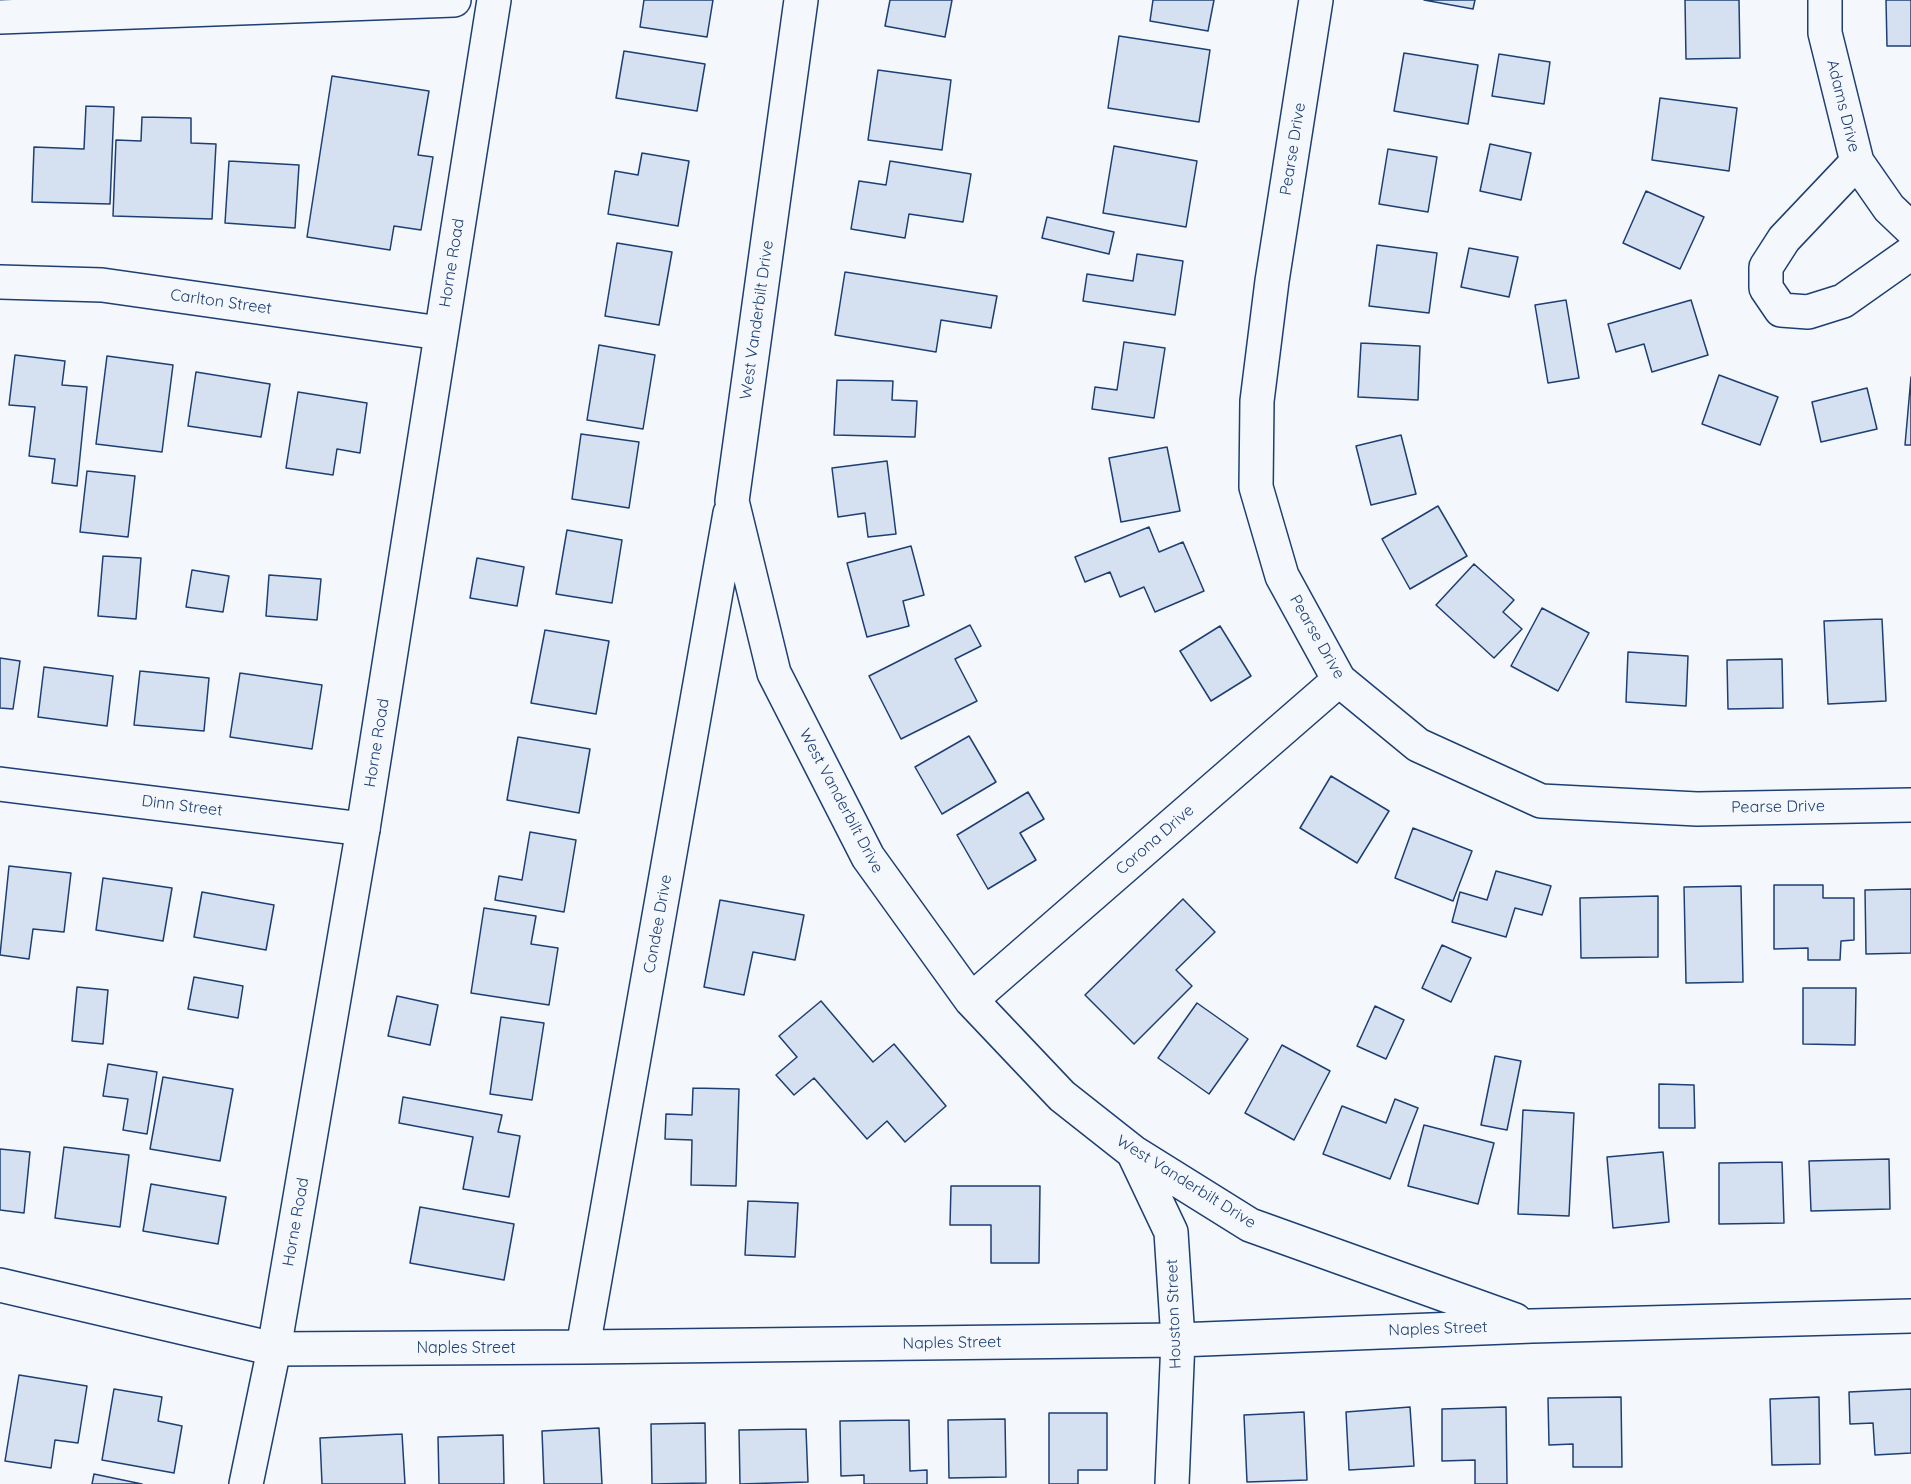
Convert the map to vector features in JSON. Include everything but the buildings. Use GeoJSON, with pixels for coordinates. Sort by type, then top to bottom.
{"type":"FeatureCollection","features":[{"type":"Feature","properties":{"kind":"street"},"geometry":{"type":"LineString","coordinates":[[0,17],[190,5],[454,0]]}},
{"type":"Feature","properties":{"kind":"street","name":"Horne Road"},"geometry":{"type":"LineString","coordinates":[[246,1484],[274,1348],[363,829],[494,0]]}},
{"type":"Feature","properties":{"kind":"street","name":"West Vanderbilt Drive"},"geometry":{"type":"LineString","coordinates":[[801,0],[732,501],[774,673],[868,857],[971,1000],[1062,1096],[1133,1152],[1250,1225],[1532,1326]]}},
{"type":"Feature","properties":{"kind":"street","name":"Pearse Drive"},"geometry":{"type":"LineString","coordinates":[[1316,0],[1272,281],[1257,401],[1256,487],[1282,576],[1339,680],[1418,745],[1541,801],[1697,809],[1911,805]]}},
{"type":"Feature","properties":{"kind":"street","name":"Adams Drive"},"geometry":{"type":"LineString","coordinates":[[1825,0],[1825,33],[1857,162],[1889,208],[1911,229]]}},
{"type":"Feature","properties":{"kind":"street"},"geometry":{"type":"LineString","coordinates":[[1857,162],[1784,239],[1766,267],[1766,288],[1781,310],[1808,312],[1843,301],[1911,253]]}},
{"type":"Feature","properties":{"kind":"street","name":"Carlton Street"},"geometry":{"type":"LineString","coordinates":[[0,282],[102,285],[440,333]]}},
{"type":"Feature","properties":{"kind":"street","name":"Condee Drive"},"geometry":{"type":"LineString","coordinates":[[584,1347],[732,501]]}},
{"type":"Feature","properties":{"kind":"street","name":"Corona Drive"},"geometry":{"type":"LineString","coordinates":[[971,1000],[1339,680]]}},
{"type":"Feature","properties":{"kind":"street","name":"Dinn Street"},"geometry":{"type":"LineString","coordinates":[[0,784],[363,829]]}},
{"type":"Feature","properties":{"kind":"street","name":"Houston Street"},"geometry":{"type":"LineString","coordinates":[[1133,1152],[1171,1232],[1178,1340],[1172,1484]]}},
{"type":"Feature","properties":{"kind":"street","name":"Naples Street"},"geometry":{"type":"LineString","coordinates":[[0,1285],[274,1348],[1178,1340],[1532,1326],[1911,1316]]}}]}
